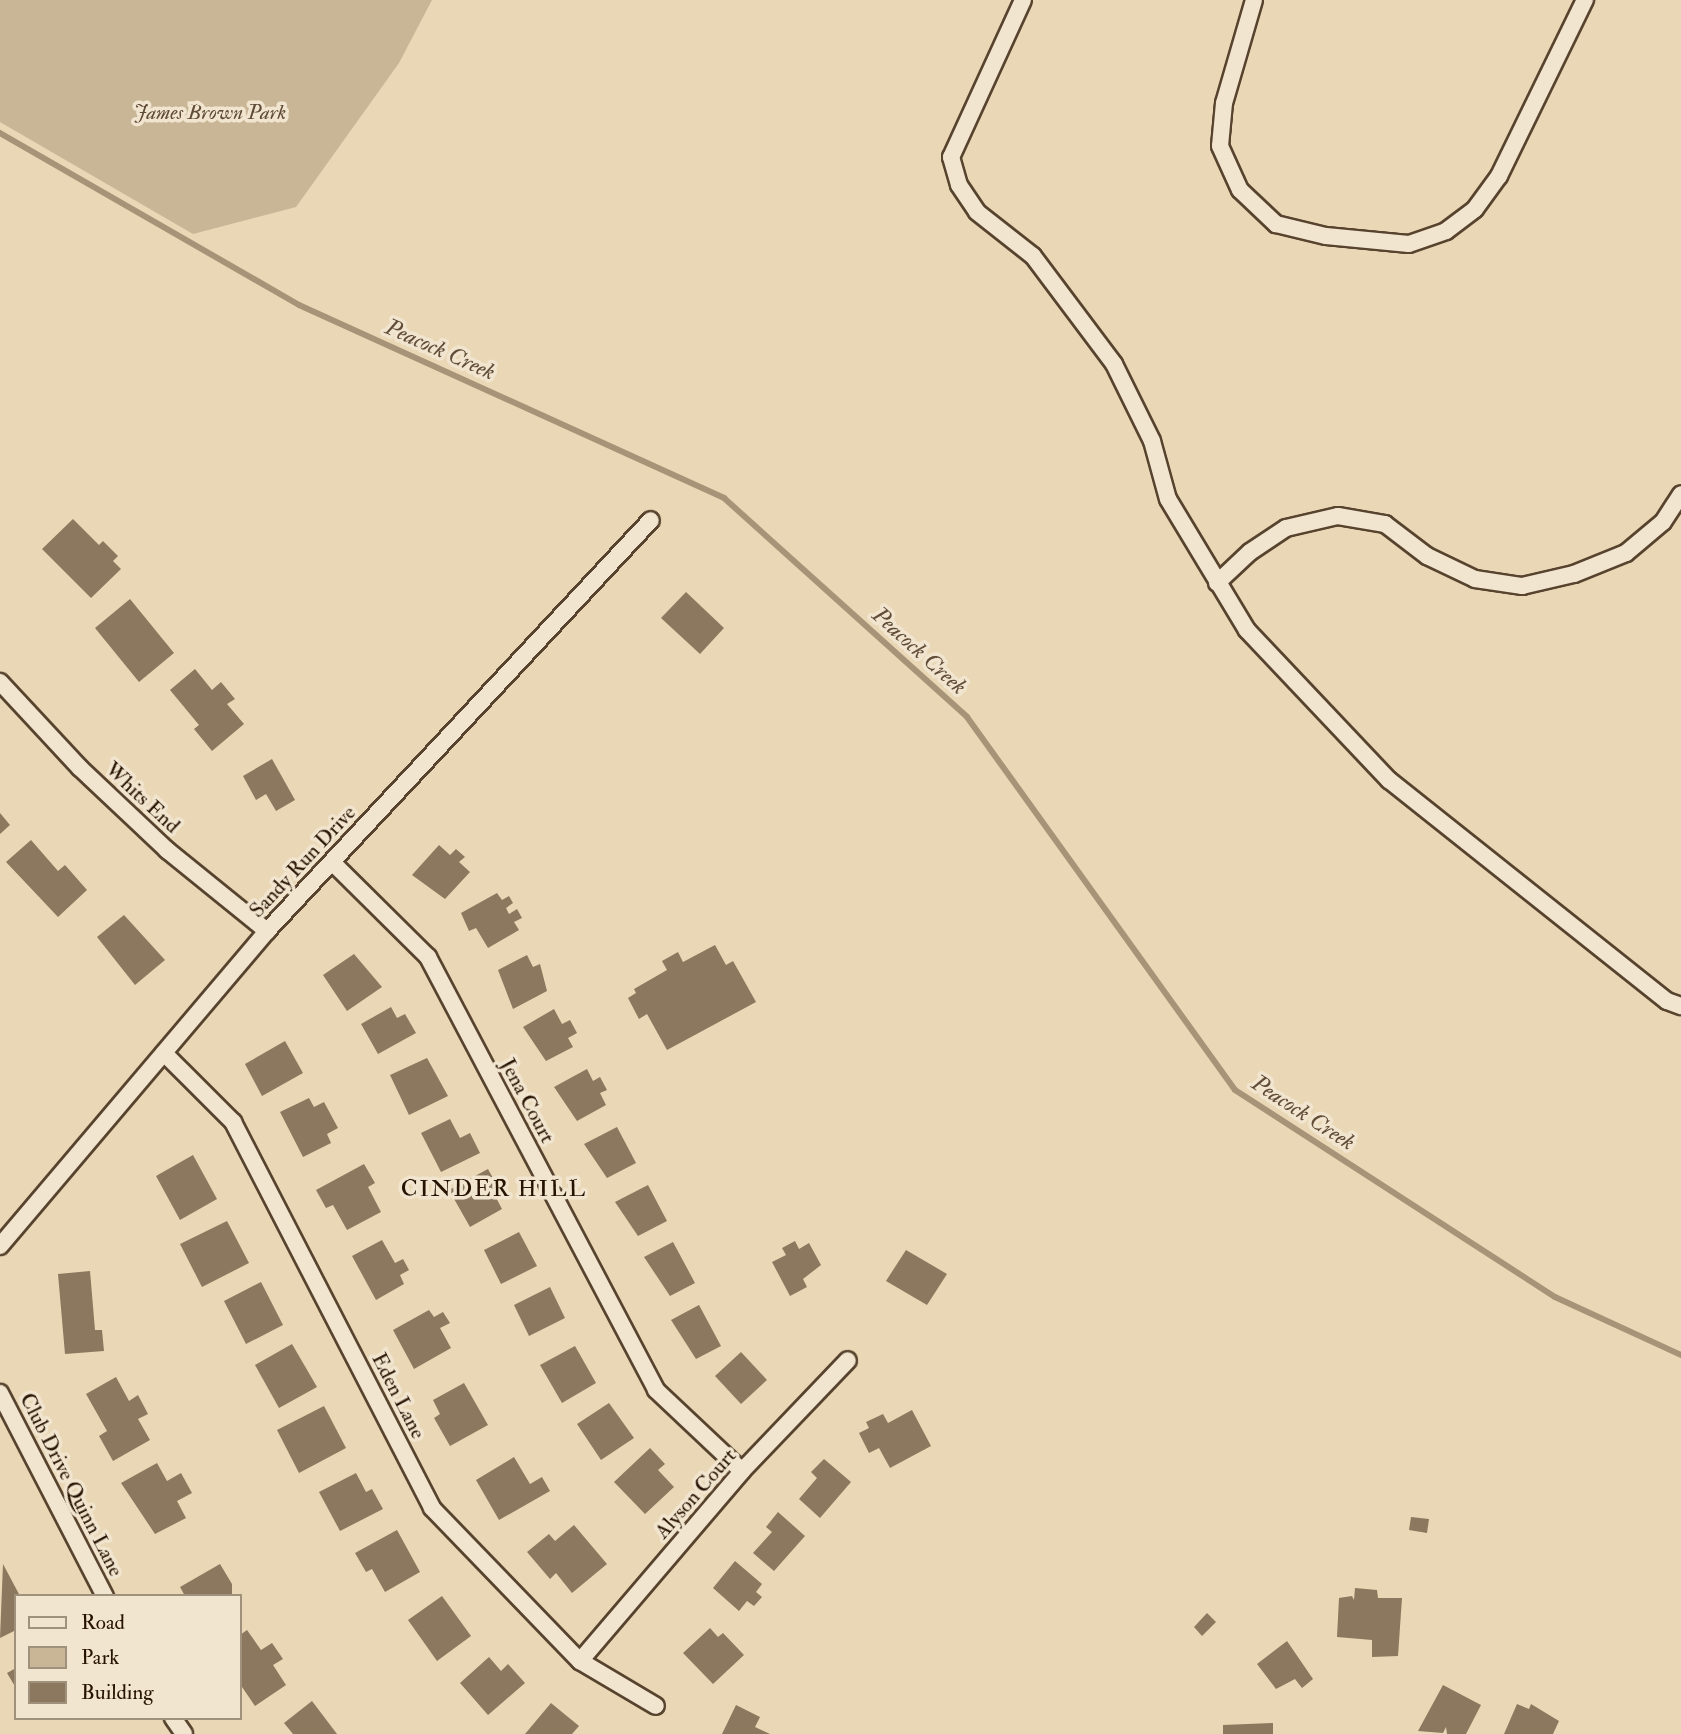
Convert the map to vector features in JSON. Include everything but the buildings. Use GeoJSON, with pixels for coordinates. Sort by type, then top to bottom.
{"type":"FeatureCollection","features":[{"type":"Feature","properties":{"kind":"street"},"geometry":{"type":"LineString","coordinates":[[1023,0],[951,157],[959,185],[977,212],[1032,256],[1114,364],[1152,441],[1168,499],[1247,629],[1389,780],[1667,1001],[1681,1006]]}},
{"type":"Feature","properties":{"kind":"street"},"geometry":{"type":"LineString","coordinates":[[1254,0],[1224,103],[1220,146],[1240,190],[1276,224],[1326,236],[1409,244],[1446,231],[1475,209],[1499,176],[1585,0]]}},
{"type":"Feature","properties":{"kind":"street"},"geometry":{"type":"LineString","coordinates":[[1217,583],[1250,552],[1286,528],[1338,516],[1385,524],[1427,556],[1475,579],[1522,586],[1574,574],[1626,553],[1663,522],[1681,494]]}},
{"type":"Feature","properties":{"kind":"street","name":"Sandy Run Drive"},"geometry":{"type":"LineString","coordinates":[[0,1246],[267,931],[651,520]]}},
{"type":"Feature","properties":{"kind":"street","name":"Whits End"},"geometry":{"type":"LineString","coordinates":[[0,682],[80,768],[158,841],[267,931]]}},
{"type":"Feature","properties":{"kind":"street","name":"Jena Court"},"geometry":{"type":"LineString","coordinates":[[332,862],[428,957],[656,1390],[742,1471]]}},
{"type":"Feature","properties":{"kind":"street","name":"Eden Lane"},"geometry":{"type":"LineString","coordinates":[[164,1053],[233,1122],[432,1507],[580,1661],[656,1706]]}},
{"type":"Feature","properties":{"kind":"street","name":"Alyson Court"},"geometry":{"type":"LineString","coordinates":[[580,1661],[742,1471],[848,1360]]}},
{"type":"Feature","properties":{"kind":"street","name":"Club Drive Quinn Lane"},"geometry":{"type":"LineString","coordinates":[[0,1393],[104,1594]]}},
{"type":"Feature","properties":{"kind":"green space","name":"James Brown Park"},"geometry":{"type":"Polygon","coordinates":[[[0,0],[432,0],[399,63],[296,207],[193,234],[0,122],[0,0]]]}},
{"type":"Feature","properties":{"kind":"waterway","name":"Peacock Creek"},"geometry":{"type":"LineString","coordinates":[[0,133],[299,305],[724,498],[967,717],[1235,1090],[1555,1297],[1681,1355]]}},
{"type":"Feature","properties":{"kind":"district","name":"CINDER HILL"},"geometry":{"type":"Point","coordinates":[494,1189]}}]}
